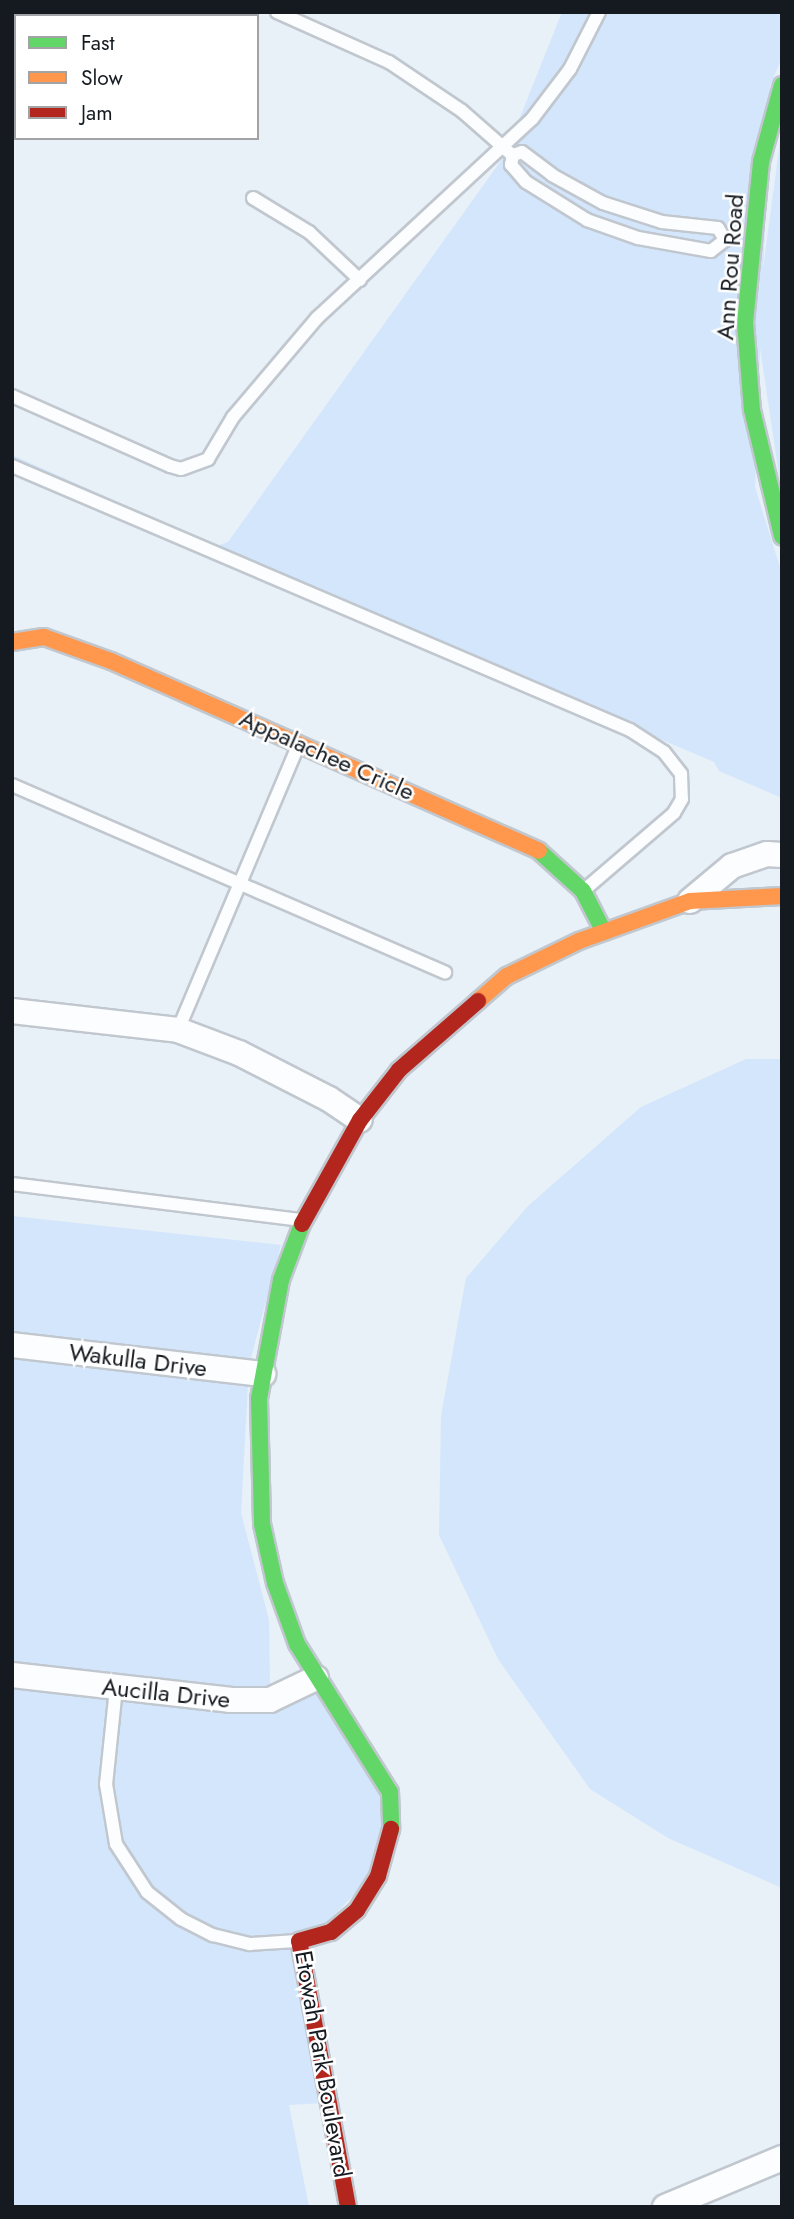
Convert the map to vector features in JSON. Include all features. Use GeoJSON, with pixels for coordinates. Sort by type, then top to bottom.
{"type":"FeatureCollection","features":[{"type":"Feature","properties":{"kind":"street","name":"Ann Rou Road"},"geometry":{"type":"LineString","coordinates":[[782,85],[761,162],[750,244],[745,322],[751,410],[782,536]]}},
{"type":"Feature","properties":{"kind":"street","name":"Appalachee Cricle"},"geometry":{"type":"LineString","coordinates":[[12,642],[44,637],[299,742],[531,844],[583,891],[604,932]]}},
{"type":"Feature","properties":{"kind":"street","name":"Etowah Park Boulevard"},"geometry":{"type":"LineString","coordinates":[[690,901],[702,887],[747,861],[782,855]]}},
{"type":"Feature","properties":{"kind":"street"},"geometry":{"type":"LineString","coordinates":[[747,861],[755,897]]}},
{"type":"Feature","properties":{"kind":"street","name":"Etowah Park Boulevard"},"geometry":{"type":"LineString","coordinates":[[348,2207],[299,1941],[331,1932],[357,1910],[378,1876],[391,1833],[390,1792],[297,1644],[275,1583],[262,1524],[259,1399],[281,1280],[303,1221],[360,1120],[399,1070],[507,975],[604,932],[690,901],[782,896]]}},
{"type":"Feature","properties":{"kind":"street"},"geometry":{"type":"LineString","coordinates":[[12,1011],[178,1030],[239,1053],[329,1099],[360,1120]]}},
{"type":"Feature","properties":{"kind":"street","name":"Wakulla Drive"},"geometry":{"type":"LineString","coordinates":[[12,1345],[263,1374]]}},
{"type":"Feature","properties":{"kind":"street","name":"Aucilla Drive"},"geometry":{"type":"LineString","coordinates":[[12,1675],[230,1700],[270,1700],[317,1678]]}},
{"type":"Feature","properties":{"kind":"street"},"geometry":{"type":"LineString","coordinates":[[665,2207],[782,2158]]}},
{"type":"Feature","properties":{"kind":"lane"},"geometry":{"type":"LineString","coordinates":[[277,12],[298,16],[389,62],[462,111],[509,152],[512,165],[526,182],[587,220],[638,238],[712,251],[726,240]]}},
{"type":"Feature","properties":{"kind":"lane"},"geometry":{"type":"LineString","coordinates":[[12,396],[170,466],[197,466],[218,450],[233,417],[317,318],[509,152],[550,97],[599,12]]}},
{"type":"Feature","properties":{"kind":"lane"},"geometry":{"type":"LineString","coordinates":[[509,152],[522,152],[552,175],[612,206],[662,222],[718,228],[726,240],[750,244]]}},
{"type":"Feature","properties":{"kind":"lane"},"geometry":{"type":"LineString","coordinates":[[253,198],[309,232],[360,280]]}},
{"type":"Feature","properties":{"kind":"lane"},"geometry":{"type":"LineString","coordinates":[[12,466],[199,550],[629,730],[664,752],[681,774],[682,799],[674,813],[583,891]]}},
{"type":"Feature","properties":{"kind":"lane"},"geometry":{"type":"LineString","coordinates":[[178,1030],[299,742]]}},
{"type":"Feature","properties":{"kind":"lane"},"geometry":{"type":"LineString","coordinates":[[12,785],[444,972]]}},
{"type":"Feature","properties":{"kind":"lane"},"geometry":{"type":"LineString","coordinates":[[12,1184],[303,1221]]}},
{"type":"Feature","properties":{"kind":"lane"},"geometry":{"type":"LineString","coordinates":[[116,1688],[106,1784],[116,1844],[147,1892],[181,1919],[213,1935],[250,1944],[299,1941]]}},
{"type":"Feature","properties":{"kind":"shaded area"},"geometry":{"type":"Polygon","coordinates":[[[562,12],[782,12],[782,57],[770,86],[755,487],[782,574],[782,798],[719,771],[714,762],[12,463],[12,455],[217,546],[228,542],[505,155],[562,12]]]}},
{"type":"Feature","properties":{"kind":"shaded area"},"geometry":{"type":"Polygon","coordinates":[[[782,127],[782,495],[756,321],[782,127]]]}},
{"type":"Feature","properties":{"kind":"shaded area"},"geometry":{"type":"Polygon","coordinates":[[[746,1059],[782,1059],[782,1888],[668,1838],[590,1789],[498,1659],[439,1535],[441,1416],[466,1278],[528,1206],[641,1107],[746,1059]]]}},
{"type":"Feature","properties":{"kind":"shaded area"},"geometry":{"type":"Polygon","coordinates":[[[12,1216],[281,1245],[249,1365],[241,1513],[269,1620],[270,1694],[334,1683],[379,1769],[387,1861],[302,1948],[322,2103],[289,2105],[309,2207],[12,2207],[12,1216]]]}},
{"type":"Feature","properties":{"kind":"traffic: fast"},"geometry":{"type":"LineString","coordinates":[[782,85],[761,162],[745,322],[752,410],[782,536]]}},
{"type":"Feature","properties":{"kind":"traffic: fast"},"geometry":{"type":"LineString","coordinates":[[539,851],[583,891],[604,932]]}},
{"type":"Feature","properties":{"kind":"traffic: fast"},"geometry":{"type":"LineString","coordinates":[[302,1224],[281,1280],[259,1399],[262,1524],[275,1583],[297,1644],[390,1792],[391,1829]]}},
{"type":"Feature","properties":{"kind":"traffic: slow"},"geometry":{"type":"LineString","coordinates":[[12,642],[44,637],[111,661],[539,851]]}},
{"type":"Feature","properties":{"kind":"traffic: slow"},"geometry":{"type":"LineString","coordinates":[[478,1001],[507,976],[579,941],[690,901],[782,896]]}},
{"type":"Feature","properties":{"kind":"traffic: jam"},"geometry":{"type":"LineString","coordinates":[[302,1224],[360,1120],[399,1070],[478,1001]]}},
{"type":"Feature","properties":{"kind":"traffic: jam"},"geometry":{"type":"LineString","coordinates":[[348,2207],[299,1941],[331,1932],[357,1910],[378,1876],[391,1829]]}}]}
